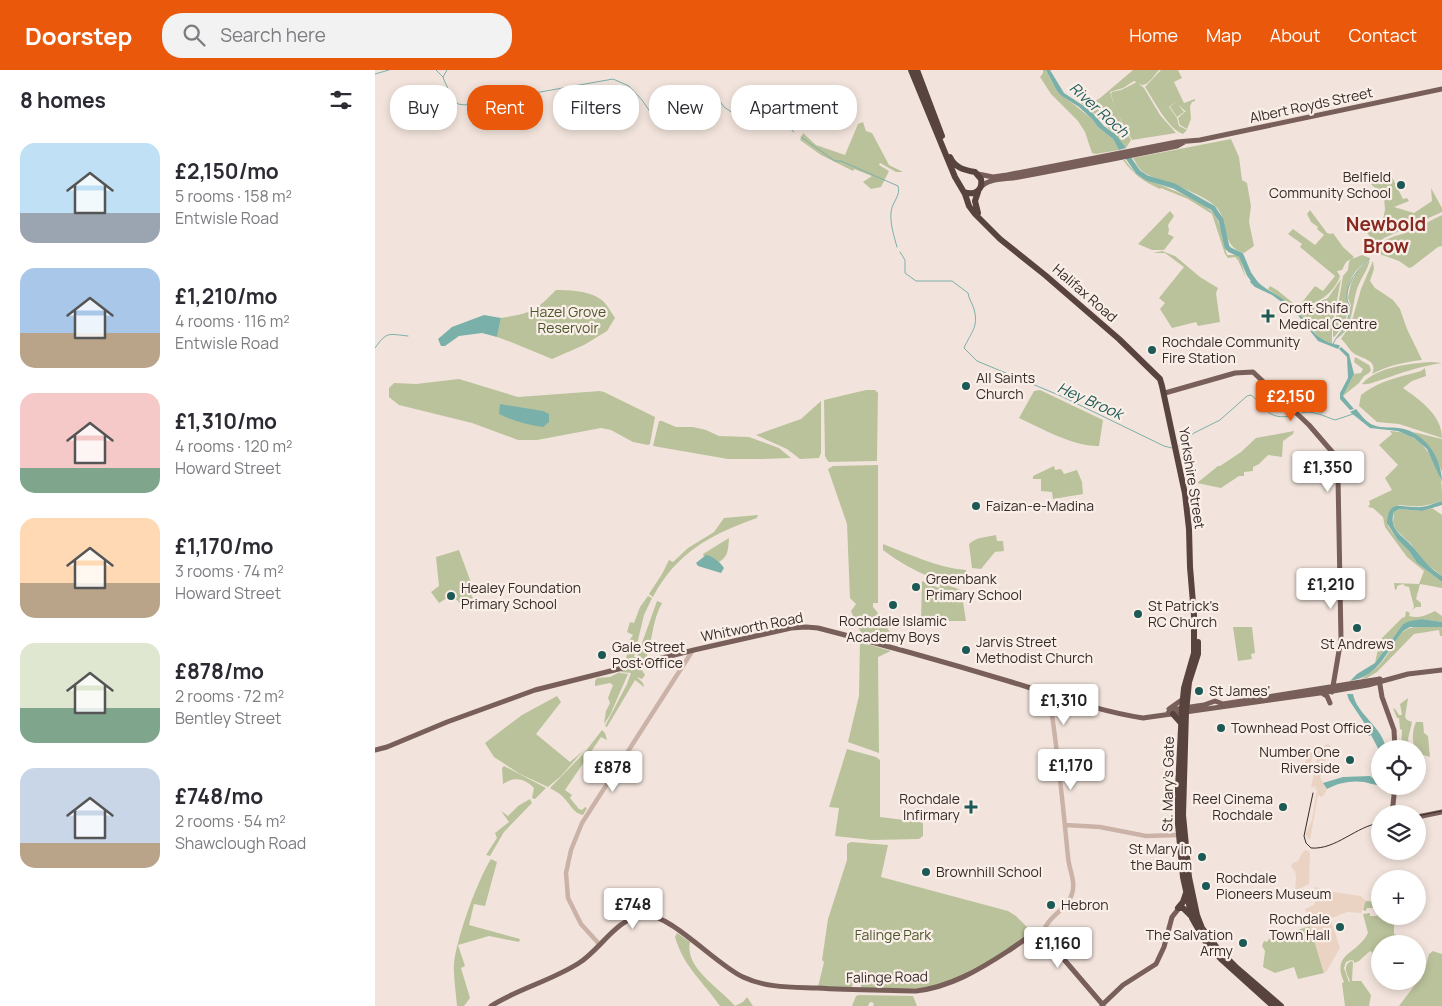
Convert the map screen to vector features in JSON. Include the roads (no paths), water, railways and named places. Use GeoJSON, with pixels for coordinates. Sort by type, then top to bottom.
{"type":"FeatureCollection","features":[{"type":"Feature","properties":{"kind":"highway"},"geometry":{"type":"LineString","coordinates":[[911,70],[955,177],[964,192],[972,194],[979,190]]}},
{"type":"Feature","properties":{"kind":"highway"},"geometry":{"type":"LineString","coordinates":[[917,70],[953,162],[968,172],[978,174],[982,181],[975,198],[980,218]]}},
{"type":"Feature","properties":{"kind":"highway"},"geometry":{"type":"LineString","coordinates":[[959,184],[962,175],[968,172]]}},
{"type":"Feature","properties":{"kind":"highway","name":"Halifax Road"},"geometry":{"type":"LineString","coordinates":[[964,192],[969,206],[1000,239],[1045,275],[1134,353],[1159,379],[1165,393]]}},
{"type":"Feature","properties":{"kind":"highway","name":"Yorkshire Street"},"geometry":{"type":"LineString","coordinates":[[1165,393],[1185,494],[1189,529],[1194,626]]}},
{"type":"Feature","properties":{"kind":"highway"},"geometry":{"type":"LineString","coordinates":[[1188,710],[1190,702],[1189,688],[1198,650],[1194,626]]}},
{"type":"Feature","properties":{"kind":"highway"},"geometry":{"type":"LineString","coordinates":[[1188,710],[1183,699],[1184,688],[1194,653],[1194,626]]}},
{"type":"Feature","properties":{"kind":"highway","name":"St. Mary's Gate"},"geometry":{"type":"LineString","coordinates":[[1188,710],[1183,723],[1182,833],[1187,892],[1202,928],[1213,943],[1237,968],[1281,1006]]}},
{"type":"Feature","properties":{"kind":"highway"},"geometry":{"type":"LineString","coordinates":[[1173,714],[1183,723]]}},
{"type":"Feature","properties":{"kind":"highway","name":"St. Mary's Gate"},"geometry":{"type":"LineString","coordinates":[[1182,833],[1193,918],[1205,941],[1273,1006]]}},
{"type":"Feature","properties":{"kind":"highway"},"geometry":{"type":"LineString","coordinates":[[1178,908],[1187,892]]}},
{"type":"Feature","properties":{"kind":"highway"},"geometry":{"type":"LineString","coordinates":[[1178,908],[1183,908],[1193,918]]}},
{"type":"Feature","properties":{"kind":"main road","name":"Albert Royds Street"},"geometry":{"type":"LineString","coordinates":[[979,190],[989,181],[1011,179],[1130,153],[1177,146],[1185,142],[1442,89]]}},
{"type":"Feature","properties":{"kind":"main road","name":"Albert Royds Street"},"geometry":{"type":"LineString","coordinates":[[978,174],[1007,175],[1120,155]]}},
{"type":"Feature","properties":{"kind":"main road"},"geometry":{"type":"LineString","coordinates":[[1165,393],[1235,373],[1253,372],[1309,426],[1334,454],[1337,462],[1338,478],[1341,639],[1332,689]]}},
{"type":"Feature","properties":{"kind":"main road","name":"Whitworth Road"},"geometry":{"type":"LineString","coordinates":[[375,750],[535,690],[694,650],[791,628],[806,627],[818,628],[912,653],[1129,716],[1143,718],[1188,710]]}},
{"type":"Feature","properties":{"kind":"main road"},"geometry":{"type":"LineString","coordinates":[[1188,710],[1215,701],[1223,704],[1332,689],[1398,676],[1442,670]]}},
{"type":"Feature","properties":{"kind":"main road"},"geometry":{"type":"LineString","coordinates":[[1335,673],[1339,681],[1346,686]]}},
{"type":"Feature","properties":{"kind":"main road"},"geometry":{"type":"LineString","coordinates":[[1379,680],[1382,697],[1394,730],[1395,740]]}},
{"type":"Feature","properties":{"kind":"main road"},"geometry":{"type":"LineString","coordinates":[[1188,710],[1322,693],[1332,689]]}},
{"type":"Feature","properties":{"kind":"main road"},"geometry":{"type":"LineString","coordinates":[[1322,693],[1327,696],[1330,703]]}},
{"type":"Feature","properties":{"kind":"main road"},"geometry":{"type":"LineString","coordinates":[[1158,715],[1183,699]]}},
{"type":"Feature","properties":{"kind":"main road","name":"Whitworth Road"},"geometry":{"type":"LineString","coordinates":[[1166,714],[1173,710],[1188,710]]}},
{"type":"Feature","properties":{"kind":"main road"},"geometry":{"type":"LineString","coordinates":[[1183,723],[1188,710]]}},
{"type":"Feature","properties":{"kind":"main road"},"geometry":{"type":"LineString","coordinates":[[1426,815],[1442,812]]}},
{"type":"Feature","properties":{"kind":"main road"},"geometry":{"type":"LineString","coordinates":[[1044,930],[1055,949],[1102,1005],[1123,985],[1156,964],[1164,947],[1172,917],[1178,908],[1191,902]]}},
{"type":"Feature","properties":{"kind":"main road","name":"Falinge Road"},"geometry":{"type":"LineString","coordinates":[[491,1006],[503,997],[542,982],[579,963],[612,932],[633,918],[646,914],[664,920],[742,977],[776,986],[858,990],[916,991],[931,989],[966,976],[1034,934],[1044,930]]}},
{"type":"Feature","properties":{"kind":"main road"},"geometry":{"type":"LineString","coordinates":[[1093,994],[1103,998],[1111,996]]}},
{"type":"Feature","properties":{"kind":"street"},"geometry":{"type":"LineString","coordinates":[[600,945],[581,924],[569,898],[566,873],[571,850],[582,823],[694,650]]}},
{"type":"Feature","properties":{"kind":"street"},"geometry":{"type":"LineString","coordinates":[[1051,694],[1050,701],[1065,825],[1100,827],[1146,836],[1182,833]]}},
{"type":"Feature","properties":{"kind":"street","name":"Falinge Road"},"geometry":{"type":"LineString","coordinates":[[1044,930],[1046,925],[1069,902],[1073,893],[1065,825]]}},
{"type":"Feature","properties":{"kind":"water"},"geometry":{"type":"Polygon","coordinates":[[[1046,70],[1050,70],[1064,93],[1090,110],[1104,126],[1116,135],[1126,148],[1119,150],[1113,139],[1098,127],[1092,119],[1079,107],[1062,96],[1057,91],[1046,70]]]}},
{"type":"Feature","properties":{"kind":"water"},"geometry":{"type":"Polygon","coordinates":[[[1254,277],[1260,284],[1295,309],[1321,339],[1339,345],[1338,349],[1318,341],[1297,314],[1272,295],[1255,287],[1250,282],[1254,277]]]}},
{"type":"Feature","properties":{"kind":"water"},"geometry":{"type":"Polygon","coordinates":[[[484,315],[501,318],[497,337],[482,333],[459,336],[445,346],[441,346],[438,339],[452,327],[484,315]]]}},
{"type":"Feature","properties":{"kind":"water"},"geometry":{"type":"Polygon","coordinates":[[[1341,347],[1349,354],[1354,374],[1343,396],[1354,409],[1350,410],[1340,399],[1340,393],[1348,378],[1347,357],[1339,349],[1341,347]]]}},
{"type":"Feature","properties":{"kind":"water"},"geometry":{"type":"Polygon","coordinates":[[[500,404],[543,411],[549,414],[549,422],[543,427],[515,421],[499,414],[500,404]]]}},
{"type":"Feature","properties":{"kind":"water"},"geometry":{"type":"Polygon","coordinates":[[[1356,409],[1373,425],[1404,429],[1420,437],[1432,449],[1436,457],[1442,482],[1427,449],[1414,438],[1398,431],[1370,428],[1350,412],[1356,409]]]}},
{"type":"Feature","properties":{"kind":"water"},"geometry":{"type":"Polygon","coordinates":[[[1442,501],[1442,505],[1422,511],[1399,509],[1394,512],[1393,520],[1394,527],[1398,533],[1428,565],[1442,576],[1442,582],[1417,563],[1409,551],[1397,539],[1387,523],[1388,515],[1393,507],[1422,507],[1442,501]]]}},
{"type":"Feature","properties":{"kind":"water"},"geometry":{"type":"Polygon","coordinates":[[[706,555],[714,558],[724,568],[721,573],[698,566],[696,563],[706,555]]]}},
{"type":"Feature","properties":{"kind":"water"},"geometry":{"type":"Polygon","coordinates":[[[1422,619],[1442,622],[1442,627],[1410,627],[1403,631],[1381,662],[1369,674],[1350,681],[1357,674],[1375,663],[1403,624],[1422,619]]]}},
{"type":"Feature","properties":{"kind":"water"},"geometry":{"type":"Polygon","coordinates":[[[1347,694],[1353,694],[1359,708],[1383,740],[1374,740],[1371,735],[1369,736],[1366,730],[1367,727],[1347,694]]]}},
{"type":"Feature","properties":{"kind":"water"},"geometry":{"type":"Polygon","coordinates":[[[1370,776],[1371,784],[1359,781],[1345,782],[1327,789],[1323,783],[1343,777],[1370,776]]]}},
{"type":"Feature","properties":{"kind":"waterway"},"geometry":{"type":"LineString","coordinates":[[375,74],[389,70]]}},
{"type":"Feature","properties":{"kind":"waterway"},"geometry":{"type":"LineString","coordinates":[[436,70],[443,77]]}},
{"type":"Feature","properties":{"kind":"waterway"},"geometry":{"type":"LineString","coordinates":[[447,70],[443,77],[452,97],[458,104],[465,105],[484,97],[529,94],[613,79],[629,86],[653,116],[658,119],[671,119],[676,99],[699,102],[719,100],[724,107],[731,112]]}},
{"type":"Feature","properties":{"kind":"waterway"},"geometry":{"type":"LineString","coordinates":[[801,137],[835,161],[841,161],[898,186],[899,190],[891,216],[892,230],[897,247]]}},
{"type":"Feature","properties":{"kind":"waterway","name":"River Roch"},"geometry":{"type":"LineString","coordinates":[[1125,153],[1138,172],[1147,178],[1174,186],[1213,208],[1221,220],[1227,247],[1241,255],[1249,274],[1256,284]]}},
{"type":"Feature","properties":{"kind":"waterway"},"geometry":{"type":"LineString","coordinates":[[1382,250],[1393,242],[1398,242]]}},
{"type":"Feature","properties":{"kind":"waterway","name":"Hey Brook"},"geometry":{"type":"LineString","coordinates":[[900,252],[905,260],[905,273],[916,281],[952,281],[968,293],[976,320],[964,348],[977,361],[1061,396],[1164,446],[1172,448]]}},
{"type":"Feature","properties":{"kind":"waterway"},"geometry":{"type":"LineString","coordinates":[[1333,345],[1347,322],[1350,307],[1347,300],[1348,287],[1357,272],[1369,259]]}},
{"type":"Feature","properties":{"kind":"waterway"},"geometry":{"type":"LineString","coordinates":[[375,348],[385,336],[408,336]]}},
{"type":"Feature","properties":{"kind":"waterway","name":"Hey Brook"},"geometry":{"type":"LineString","coordinates":[[1179,446],[1194,433],[1220,420],[1247,396],[1251,395],[1272,415],[1292,416]]}},
{"type":"Feature","properties":{"kind":"waterway","name":"Hey Brook"},"geometry":{"type":"LineString","coordinates":[[1301,413],[1314,413],[1335,420],[1353,414]]}},
{"type":"Feature","properties":{"kind":"tram line"},"geometry":{"type":"LineString","coordinates":[[1313,793],[1304,836],[1306,843],[1311,848],[1320,848],[1337,842],[1371,825]]}},
{"type":"Feature","properties":{"kind":"tram line"},"geometry":{"type":"LineString","coordinates":[[1426,814],[1442,811]]}},
{"type":"Feature","properties":{"kind":"place","name":"Belfield Community School"},"geometry":{"type":"Point","coordinates":[1401,185]}},
{"type":"Feature","properties":{"kind":"place","name":"Croft Shifa Medical Centre"},"geometry":{"type":"Point","coordinates":[1268,316]}},
{"type":"Feature","properties":{"kind":"place","name":"Rochdale Community Fire Station"},"geometry":{"type":"Point","coordinates":[1152,350]}},
{"type":"Feature","properties":{"kind":"place","name":"All Saints Church"},"geometry":{"type":"Point","coordinates":[966,386]}},
{"type":"Feature","properties":{"kind":"place","name":"Faizan-e-Madina"},"geometry":{"type":"Point","coordinates":[976,506]}},
{"type":"Feature","properties":{"kind":"place","name":"Greenbank Primary School"},"geometry":{"type":"Point","coordinates":[916,587]}},
{"type":"Feature","properties":{"kind":"place","name":"Healey Foundation Primary School"},"geometry":{"type":"Point","coordinates":[451,596]}},
{"type":"Feature","properties":{"kind":"place","name":"Rochdale Islamic Academy Boys"},"geometry":{"type":"Point","coordinates":[893,605]}},
{"type":"Feature","properties":{"kind":"place","name":"St Patrick's RC Church"},"geometry":{"type":"Point","coordinates":[1138,614]}},
{"type":"Feature","properties":{"kind":"place","name":"St Andrews"},"geometry":{"type":"Point","coordinates":[1357,628]}},
{"type":"Feature","properties":{"kind":"place","name":"Jarvis Street Methodist Church"},"geometry":{"type":"Point","coordinates":[966,650]}},
{"type":"Feature","properties":{"kind":"place","name":"Gale Street Post Office"},"geometry":{"type":"Point","coordinates":[602,655]}},
{"type":"Feature","properties":{"kind":"place","name":"St James'"},"geometry":{"type":"Point","coordinates":[1199,691]}},
{"type":"Feature","properties":{"kind":"place","name":"Townhead Post Office"},"geometry":{"type":"Point","coordinates":[1221,728]}},
{"type":"Feature","properties":{"kind":"place","name":"Number One Riverside"},"geometry":{"type":"Point","coordinates":[1350,760]}},
{"type":"Feature","properties":{"kind":"place","name":"Rochdale Infirmary"},"geometry":{"type":"Point","coordinates":[971,807]}},
{"type":"Feature","properties":{"kind":"place","name":"Reel Cinema Rochdale"},"geometry":{"type":"Point","coordinates":[1283,807]}},
{"type":"Feature","properties":{"kind":"place","name":"St Mary in the Baum"},"geometry":{"type":"Point","coordinates":[1202,857]}},
{"type":"Feature","properties":{"kind":"place","name":"Brownhill School"},"geometry":{"type":"Point","coordinates":[926,872]}},
{"type":"Feature","properties":{"kind":"place","name":"Rochdale Pioneers Museum"},"geometry":{"type":"Point","coordinates":[1206,886]}},
{"type":"Feature","properties":{"kind":"place","name":"Hebron"},"geometry":{"type":"Point","coordinates":[1051,905]}},
{"type":"Feature","properties":{"kind":"place","name":"Rochdale Town Hall"},"geometry":{"type":"Point","coordinates":[1340,927]}},
{"type":"Feature","properties":{"kind":"place","name":"The Salvation Army"},"geometry":{"type":"Point","coordinates":[1243,943]}},
{"type":"Feature","properties":{"kind":"district","name":"Newbold Brow"},"geometry":{"type":"Point","coordinates":[1386,235]}},
{"type":"Feature","properties":{"kind":"park label","name":"Hazel Grove Reservoir"},"geometry":{"type":"Point","coordinates":[568,320]}},
{"type":"Feature","properties":{"kind":"park label","name":"Falinge Park"},"geometry":{"type":"Point","coordinates":[893,935]}}]}
